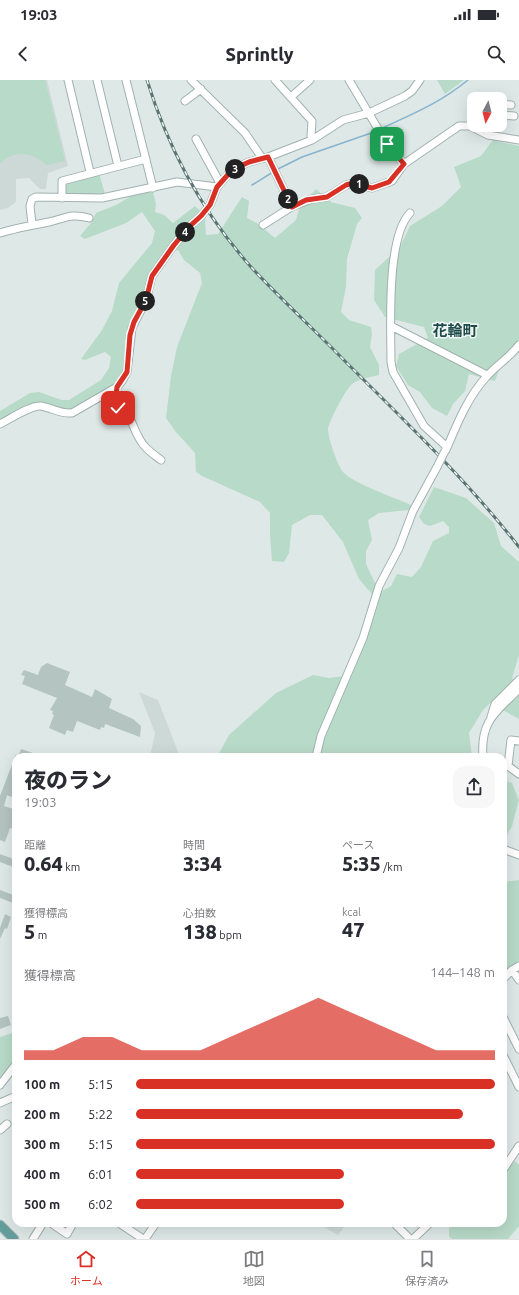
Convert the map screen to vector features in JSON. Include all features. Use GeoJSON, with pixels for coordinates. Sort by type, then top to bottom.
{"type":"FeatureCollection","features":[{"type":"Feature","properties":{"kind":"main road"},"geometry":{"type":"LineString","coordinates":[[0,1225],[14,1239]]}},
{"type":"Feature","properties":{"kind":"street"},"geometry":{"type":"LineString","coordinates":[[68,80],[90,172]]}},
{"type":"Feature","properties":{"kind":"street"},"geometry":{"type":"LineString","coordinates":[[96,80],[118,166]]}},
{"type":"Feature","properties":{"kind":"street"},"geometry":{"type":"LineString","coordinates":[[126,80],[153,188]]}},
{"type":"Feature","properties":{"kind":"street"},"geometry":{"type":"LineString","coordinates":[[191,80],[245,133],[265,158],[292,207]]}},
{"type":"Feature","properties":{"kind":"street"},"geometry":{"type":"LineString","coordinates":[[275,80],[312,121],[312,140]]}},
{"type":"Feature","properties":{"kind":"street"},"geometry":{"type":"LineString","coordinates":[[291,97],[310,80]]}},
{"type":"Feature","properties":{"kind":"street"},"geometry":{"type":"LineString","coordinates":[[349,80],[387,144],[404,164]]}},
{"type":"Feature","properties":{"kind":"street"},"geometry":{"type":"LineString","coordinates":[[161,460],[146,448],[138,437],[133,423],[124,412],[118,408],[116,396],[117,387],[127,372],[130,335],[134,322],[146,300],[152,276],[174,245],[210,205],[218,185],[237,167],[312,140],[343,120],[369,113],[409,94],[420,80]]}},
{"type":"Feature","properties":{"kind":"street"},"geometry":{"type":"LineString","coordinates":[[185,101],[201,89]]}},
{"type":"Feature","properties":{"kind":"street"},"geometry":{"type":"LineString","coordinates":[[507,105],[511,105]]}},
{"type":"Feature","properties":{"kind":"street"},"geometry":{"type":"LineString","coordinates":[[507,116],[514,116]]}},
{"type":"Feature","properties":{"kind":"street"},"geometry":{"type":"LineString","coordinates":[[263,225],[306,200],[327,197],[346,185],[353,183],[372,188],[389,182],[404,164],[450,131],[467,124]]}},
{"type":"Feature","properties":{"kind":"street"},"geometry":{"type":"LineString","coordinates":[[484,132],[488,135],[519,140]]}},
{"type":"Feature","properties":{"kind":"street"},"geometry":{"type":"LineString","coordinates":[[196,139],[218,185]]}},
{"type":"Feature","properties":{"kind":"street"},"geometry":{"type":"LineString","coordinates":[[62,198],[62,181],[90,172],[146,159]]}},
{"type":"Feature","properties":{"kind":"street"},"geometry":{"type":"LineString","coordinates":[[32,224],[30,206],[32,199],[36,198],[102,198],[177,182],[218,185]]}},
{"type":"Feature","properties":{"kind":"street"},"geometry":{"type":"LineString","coordinates":[[410,213],[404,219],[399,233],[394,258],[391,362],[393,372],[424,426],[446,449]]}},
{"type":"Feature","properties":{"kind":"street"},"geometry":{"type":"LineString","coordinates":[[0,233],[32,224],[50,222],[69,215],[79,215],[89,218]]}},
{"type":"Feature","properties":{"kind":"street"},"geometry":{"type":"LineString","coordinates":[[391,326],[488,375]]}},
{"type":"Feature","properties":{"kind":"street"},"geometry":{"type":"LineString","coordinates":[[317,753],[321,736],[363,638],[379,586],[399,548],[413,511],[446,449],[462,413],[488,375],[506,360],[519,345]]}},
{"type":"Feature","properties":{"kind":"street"},"geometry":{"type":"LineString","coordinates":[[0,424],[34,406],[43,407],[66,414],[72,413],[117,387]]}},
{"type":"Feature","properties":{"kind":"street"},"geometry":{"type":"LineString","coordinates":[[483,753],[483,737],[495,704],[519,680]]}},
{"type":"Feature","properties":{"kind":"street"},"geometry":{"type":"LineString","coordinates":[[491,717],[519,689]]}},
{"type":"Feature","properties":{"kind":"street"},"geometry":{"type":"LineString","coordinates":[[519,741],[511,740],[508,766],[519,774]]}},
{"type":"Feature","properties":{"kind":"street"},"geometry":{"type":"LineString","coordinates":[[507,850],[519,855]]}},
{"type":"Feature","properties":{"kind":"street"},"geometry":{"type":"LineString","coordinates":[[507,975],[519,966]]}},
{"type":"Feature","properties":{"kind":"street"},"geometry":{"type":"LineString","coordinates":[[512,970],[519,980]]}},
{"type":"Feature","properties":{"kind":"street"},"geometry":{"type":"LineString","coordinates":[[507,1026],[519,1049]]}},
{"type":"Feature","properties":{"kind":"street"},"geometry":{"type":"LineString","coordinates":[[507,1063],[519,1087]]}},
{"type":"Feature","properties":{"kind":"street"},"geometry":{"type":"LineString","coordinates":[[0,1085],[12,1069]]}},
{"type":"Feature","properties":{"kind":"street"},"geometry":{"type":"LineString","coordinates":[[0,1103],[12,1098]]}},
{"type":"Feature","properties":{"kind":"street"},"geometry":{"type":"LineString","coordinates":[[0,1130],[7,1124]]}},
{"type":"Feature","properties":{"kind":"street"},"geometry":{"type":"LineString","coordinates":[[507,1164],[519,1146]]}},
{"type":"Feature","properties":{"kind":"street"},"geometry":{"type":"LineString","coordinates":[[33,1239],[40,1227]]}},
{"type":"Feature","properties":{"kind":"street"},"geometry":{"type":"LineString","coordinates":[[57,1227],[68,1234],[71,1227]]}},
{"type":"Feature","properties":{"kind":"street"},"geometry":{"type":"LineString","coordinates":[[124,1227],[144,1239],[153,1227]]}},
{"type":"Feature","properties":{"kind":"street"},"geometry":{"type":"LineString","coordinates":[[398,1227],[412,1239],[426,1227]]}},
{"type":"Feature","properties":{"kind":"shaded area"},"geometry":{"type":"Polygon","coordinates":[[[0,80],[47,80],[68,166],[48,173],[46,189],[40,189],[29,178],[16,179],[16,202],[8,208],[0,210],[0,80]]]}},
{"type":"Feature","properties":{"kind":"shaded area"},"geometry":{"type":"Polygon","coordinates":[[[139,692],[158,700],[178,753],[151,753],[155,733],[139,692]]]}},
{"type":"Feature","properties":{"kind":"shaded area"},"geometry":{"type":"Polygon","coordinates":[[[324,1227],[344,1227],[338,1235],[324,1227]]]}},
{"type":"Feature","properties":{"kind":"green space"},"geometry":{"type":"Polygon","coordinates":[[[0,80],[45,80],[65,161],[46,165],[35,157],[17,154],[5,159],[0,164],[0,80]]]}},
{"type":"Feature","properties":{"kind":"green space"},"geometry":{"type":"Polygon","coordinates":[[[437,80],[464,80],[445,94],[437,80]]]}},
{"type":"Feature","properties":{"kind":"green space"},"geometry":{"type":"Polygon","coordinates":[[[493,140],[519,146],[519,339],[500,367],[495,381],[469,374],[465,391],[453,404],[447,416],[432,408],[420,392],[408,385],[396,366],[399,354],[428,338],[424,327],[385,317],[374,300],[375,270],[400,247],[410,226],[442,206],[461,187],[454,167],[481,156],[493,140]]]}},
{"type":"Feature","properties":{"kind":"green space"},"geometry":{"type":"Polygon","coordinates":[[[99,173],[105,194],[64,194],[63,183],[99,173]]]}},
{"type":"Feature","properties":{"kind":"green space"},"geometry":{"type":"Polygon","coordinates":[[[316,189],[331,202],[355,208],[362,218],[357,224],[347,259],[346,287],[341,312],[349,320],[371,327],[372,334],[370,347],[379,365],[379,375],[364,378],[351,385],[334,413],[329,425],[328,433],[343,472],[355,481],[411,505],[409,510],[379,513],[368,520],[372,540],[366,551],[366,564],[374,581],[382,591],[391,586],[397,574],[412,577],[421,567],[433,541],[449,533],[449,527],[443,521],[430,526],[424,524],[419,517],[434,487],[466,498],[494,523],[501,546],[519,562],[519,655],[512,678],[519,685],[519,719],[490,703],[483,710],[469,733],[472,753],[219,753],[229,735],[276,693],[313,675],[329,678],[352,675],[378,606],[371,593],[359,579],[343,542],[322,515],[310,515],[292,525],[289,553],[284,562],[272,561],[270,513],[260,502],[196,472],[195,453],[176,432],[166,418],[171,376],[177,347],[202,283],[200,273],[184,260],[178,250],[165,255],[147,279],[143,298],[127,334],[123,379],[68,411],[29,406],[0,425],[0,411],[30,393],[39,392],[62,400],[69,400],[101,380],[109,368],[111,357],[105,352],[85,360],[81,359],[102,330],[112,311],[119,283],[152,243],[155,231],[142,212],[126,223],[85,239],[80,236],[91,223],[96,213],[116,205],[133,195],[153,192],[156,204],[155,212],[164,215],[173,223],[195,206],[206,216],[206,235],[218,234],[242,197],[249,201],[247,218],[257,223],[275,238],[296,220],[299,209],[316,189]]]}},
{"type":"Feature","properties":{"kind":"green space"},"geometry":{"type":"Polygon","coordinates":[[[507,781],[512,783],[519,800],[512,826],[507,835],[507,781]]]}},
{"type":"Feature","properties":{"kind":"green space"},"geometry":{"type":"Polygon","coordinates":[[[519,880],[519,961],[507,972],[507,882],[519,880]]]}},
{"type":"Feature","properties":{"kind":"green space"},"geometry":{"type":"Polygon","coordinates":[[[12,1033],[12,1066],[0,1081],[0,1037],[12,1033]]]}},
{"type":"Feature","properties":{"kind":"green space"},"geometry":{"type":"Polygon","coordinates":[[[515,1161],[519,1165],[519,1226],[508,1239],[452,1239],[449,1237],[450,1227],[507,1227],[507,1170],[515,1161]]]}},
{"type":"Feature","properties":{"kind":"building"},"geometry":{"type":"Polygon","coordinates":[[[47,663],[70,672],[65,685],[92,697],[95,689],[112,699],[109,708],[133,719],[141,726],[140,737],[105,724],[104,728],[101,727],[100,730],[77,721],[73,732],[67,730],[65,735],[49,728],[54,715],[52,714],[53,711],[50,710],[57,698],[22,684],[25,676],[21,675],[24,670],[38,675],[41,667],[47,663]]]}},
{"type":"Feature","properties":{"kind":"building"},"geometry":{"type":"Polygon","coordinates":[[[21,749],[33,753],[20,753],[21,749]]]}},
{"type":"Feature","properties":{"kind":"building"},"geometry":{"type":"Polygon","coordinates":[[[12,764],[12,797],[7,795],[4,806],[12,809],[12,829],[10,828],[5,842],[0,840],[0,796],[12,764]]]}},
{"type":"Feature","properties":{"kind":"building"},"geometry":{"type":"Polygon","coordinates":[[[0,854],[12,858],[12,866],[0,862],[0,854]]]}},
{"type":"Feature","properties":{"kind":"building"},"geometry":{"type":"Polygon","coordinates":[[[0,890],[12,894],[12,902],[0,898],[0,890]]]}},
{"type":"Feature","properties":{"kind":"building"},"geometry":{"type":"Polygon","coordinates":[[[5,914],[11,917],[7,929],[5,928],[0,939],[0,928],[5,914]]]}},
{"type":"Feature","properties":{"kind":"building"},"geometry":{"type":"Polygon","coordinates":[[[8,1016],[11,1025],[0,1029],[0,1018],[8,1016]]]}},
{"type":"Feature","properties":{"kind":"waterway"},"geometry":{"type":"LineString","coordinates":[[380,129],[437,102],[468,80]]}},
{"type":"Feature","properties":{"kind":"waterway"},"geometry":{"type":"LineString","coordinates":[[276,170],[302,157],[377,131]]}},
{"type":"Feature","properties":{"kind":"waterway"},"geometry":{"type":"LineString","coordinates":[[252,185],[273,172]]}},
{"type":"Feature","properties":{"kind":"railway"},"geometry":{"type":"LineString","coordinates":[[147,80],[165,130],[176,155],[217,225],[251,267],[452,470],[498,520],[519,547]]}},
{"type":"Feature","properties":{"kind":"district","name":"花輪町"},"geometry":{"type":"Point","coordinates":[455,330]}},
{"type":"Feature","properties":{"kind":"route"},"geometry":{"type":"LineString","coordinates":[[118,408],[116,396],[117,387],[127,372],[130,335],[134,322],[146,300],[148,287],[152,276],[174,245],[210,205],[212,195],[217,187],[232,170],[249,162],[268,157],[292,207],[306,200],[330,196],[346,185],[353,183],[362,184],[372,188],[392,181],[404,164],[387,144]]}}]}
